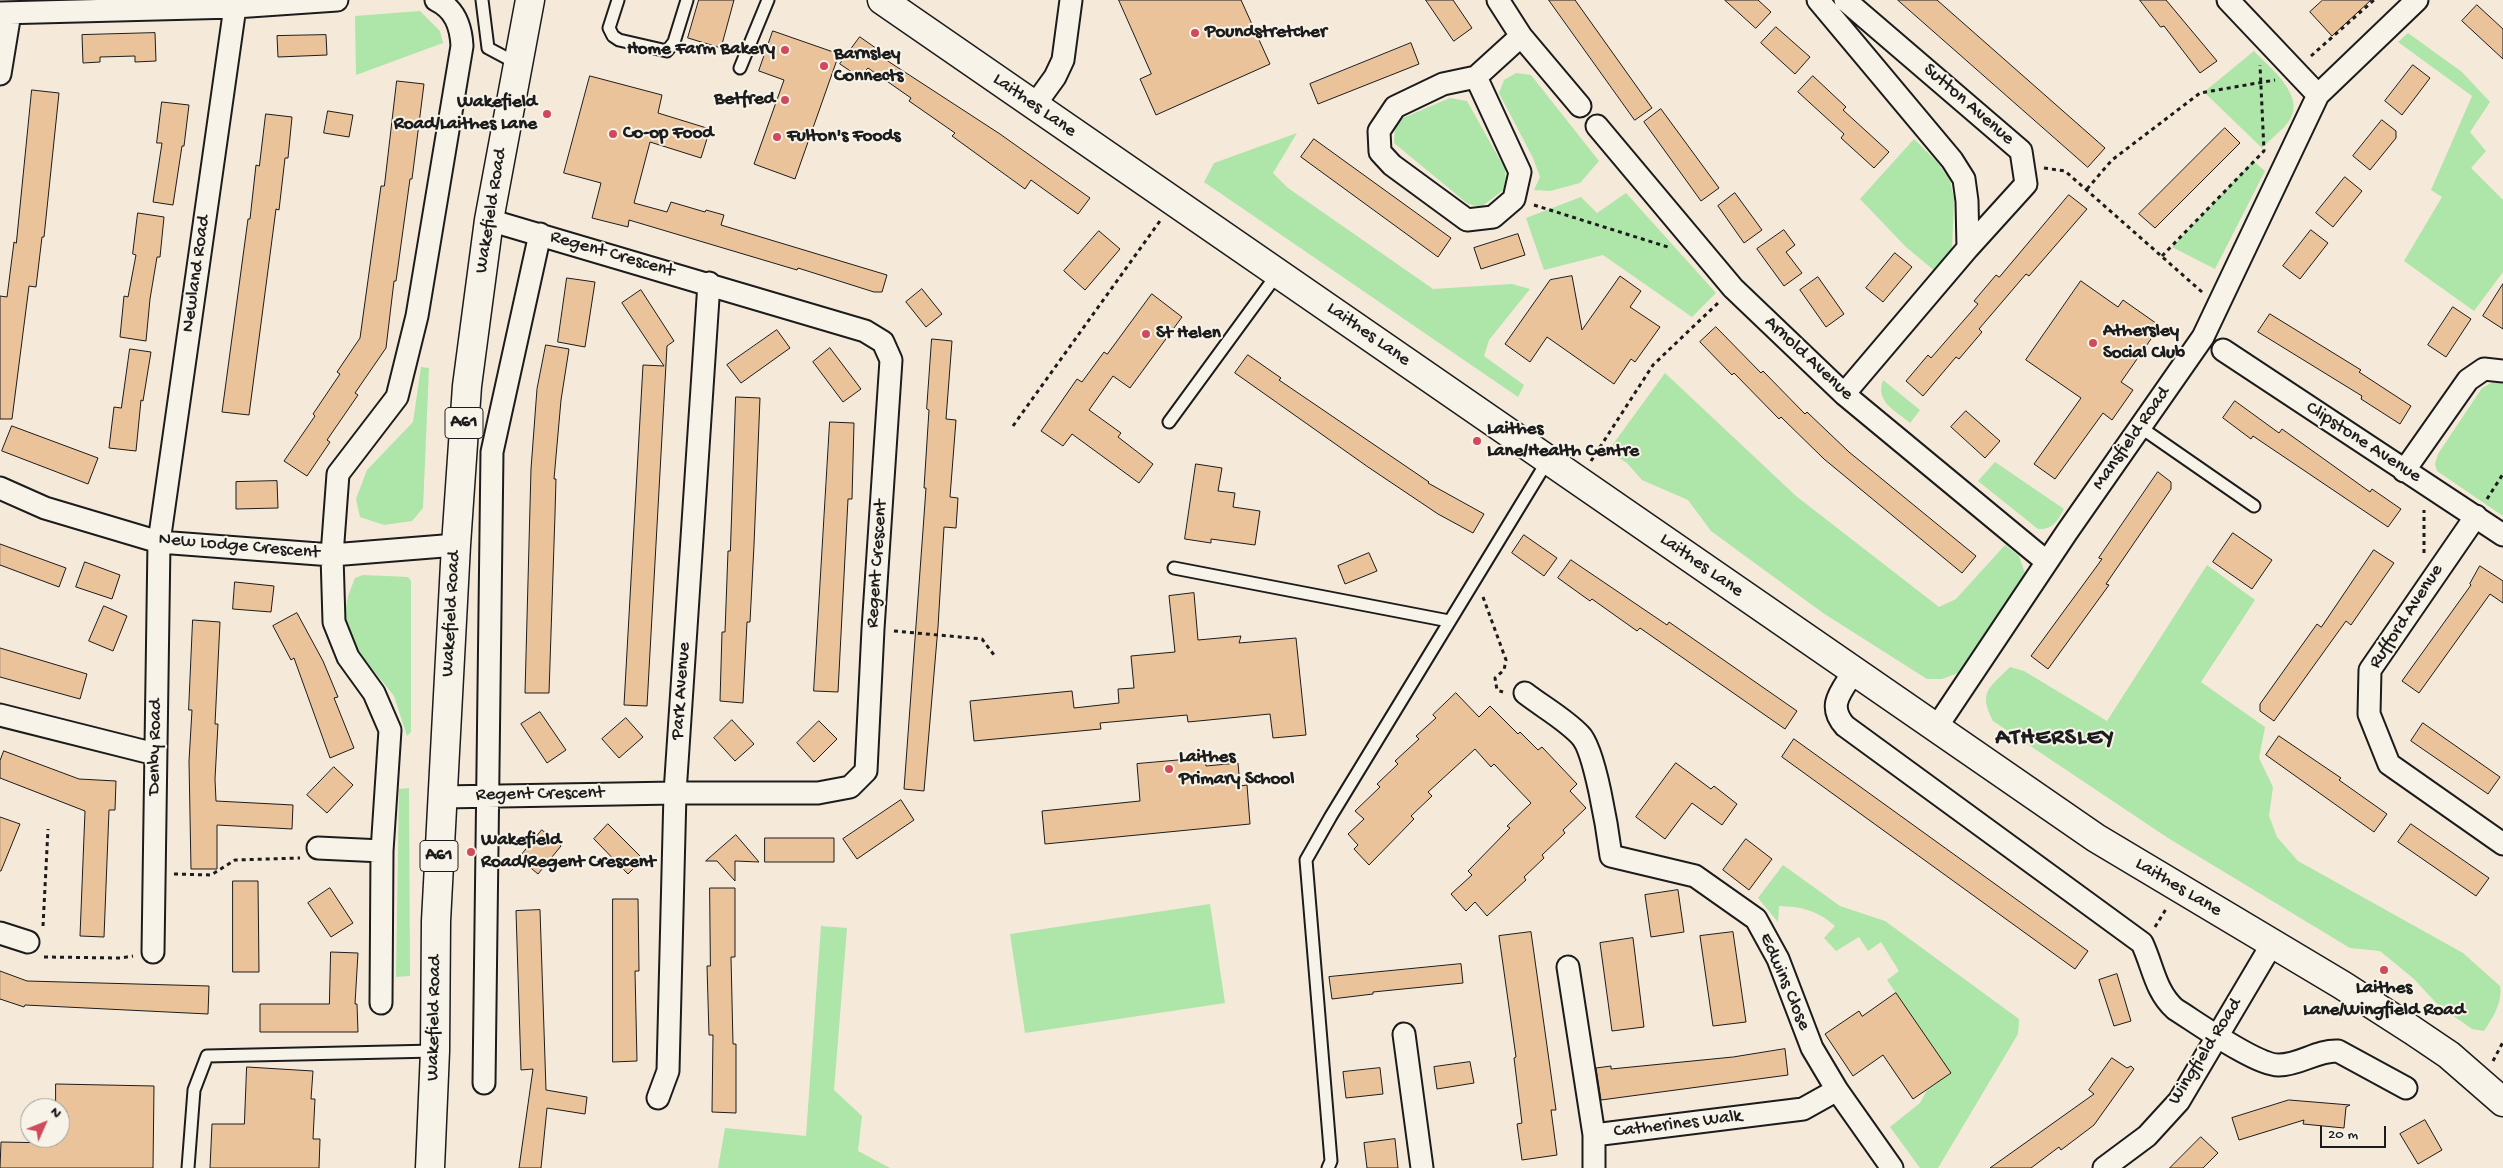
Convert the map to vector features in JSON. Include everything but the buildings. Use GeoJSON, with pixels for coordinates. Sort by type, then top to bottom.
{"type":"FeatureCollection","features":[{"type":"Feature","properties":{"kind":"main road","name":"Wakefield Road"},"geometry":{"type":"LineString","coordinates":[[430,1168],[435,1051],[436,921],[456,545],[467,386],[489,220],[530,0]]}},
{"type":"Feature","properties":{"kind":"main road","name":"Laithes Lane"},"geometry":{"type":"LineString","coordinates":[[882,0],[2096,838],[2412,1030],[2449,1055],[2503,1102]]}},
{"type":"Feature","properties":{"kind":"street"},"geometry":{"type":"LineString","coordinates":[[0,74],[5,13],[235,7],[337,0]]}},
{"type":"Feature","properties":{"kind":"street"},"geometry":{"type":"LineString","coordinates":[[381,1003],[382,850],[390,730],[374,693],[348,656],[334,622],[332,555],[338,474],[397,398],[417,316],[462,46],[461,30],[456,18],[444,4],[436,0]]}},
{"type":"Feature","properties":{"kind":"street"},"geometry":{"type":"LineString","coordinates":[[1034,106],[1055,77],[1063,60],[1071,0]]}},
{"type":"Feature","properties":{"kind":"street"},"geometry":{"type":"LineString","coordinates":[[1498,0],[1521,36],[1580,106]]}},
{"type":"Feature","properties":{"kind":"street","name":"Sutton Avenue"},"geometry":{"type":"LineString","coordinates":[[1818,0],[1952,160],[1964,178],[1967,202],[1968,248]]}},
{"type":"Feature","properties":{"kind":"street","name":"Sutton Avenue"},"geometry":{"type":"LineString","coordinates":[[1844,394],[1968,248],[2026,184],[2021,151],[1845,0]]}},
{"type":"Feature","properties":{"kind":"street"},"geometry":{"type":"LineString","coordinates":[[2228,0],[2318,95]]}},
{"type":"Feature","properties":{"kind":"street","name":"Mansfield Road"},"geometry":{"type":"LineString","coordinates":[[1936,728],[2203,337],[2318,95],[2417,0]]}},
{"type":"Feature","properties":{"kind":"street","name":"Newland Road"},"geometry":{"type":"LineString","coordinates":[[159,542],[235,7]]}},
{"type":"Feature","properties":{"kind":"street"},"geometry":{"type":"LineString","coordinates":[[1476,77],[1520,172],[1514,199],[1493,217],[1468,220],[1392,165],[1380,152],[1379,130],[1395,107],[1443,84],[1476,77],[1521,36]]}},
{"type":"Feature","properties":{"kind":"street","name":"Arnold Avenue"},"geometry":{"type":"LineString","coordinates":[[1598,126],[1733,288],[1844,394],[2048,562]]}},
{"type":"Feature","properties":{"kind":"street","name":"Regent Crescent"},"geometry":{"type":"LineString","coordinates":[[442,797],[675,793],[818,793],[850,787],[866,771],[873,629],[891,360],[883,342],[866,331],[489,220]]}},
{"type":"Feature","properties":{"kind":"street","name":"Wakefield Road"},"geometry":{"type":"LineString","coordinates":[[484,1083],[492,452],[540,234]]}},
{"type":"Feature","properties":{"kind":"street","name":"Park Avenue"},"geometry":{"type":"LineString","coordinates":[[658,1098],[668,1071],[675,793],[709,284]]}},
{"type":"Feature","properties":{"kind":"street","name":"Clipstone Avenue"},"geometry":{"type":"LineString","coordinates":[[2223,350],[2503,535]]}},
{"type":"Feature","properties":{"kind":"street"},"geometry":{"type":"LineString","coordinates":[[2404,471],[2468,380],[2484,369],[2503,371]]}},
{"type":"Feature","properties":{"kind":"street","name":"New Lodge Crescent"},"geometry":{"type":"LineString","coordinates":[[0,488],[45,508],[159,542],[332,555],[456,545]]}},
{"type":"Feature","properties":{"kind":"street","name":"Rufford Avenue"},"geometry":{"type":"LineString","coordinates":[[2476,516],[2423,589],[2370,670],[2369,714],[2389,764],[2503,844]]}},
{"type":"Feature","properties":{"kind":"street","name":"Denby Road"},"geometry":{"type":"LineString","coordinates":[[153,952],[159,542]]}},
{"type":"Feature","properties":{"kind":"street"},"geometry":{"type":"LineString","coordinates":[[1854,671],[1834,709],[1837,718],[1845,726],[2142,943],[2164,999],[2175,1009],[2258,1060],[2278,1066],[2294,1063],[2327,1051],[2338,1051],[2406,1088]]}},
{"type":"Feature","properties":{"kind":"street","name":"Edwins Close"},"geometry":{"type":"LineString","coordinates":[[1525,694],[1582,736],[1593,766],[1605,817],[1611,856],[1696,876],[1756,919],[1778,959],[1812,1048],[1837,1090],[1892,1168]]}},
{"type":"Feature","properties":{"kind":"street"},"geometry":{"type":"LineString","coordinates":[[0,715],[156,754]]}},
{"type":"Feature","properties":{"kind":"street"},"geometry":{"type":"LineString","coordinates":[[318,848],[382,850]]}},
{"type":"Feature","properties":{"kind":"street"},"geometry":{"type":"LineString","coordinates":[[0,933],[38,949]]}},
{"type":"Feature","properties":{"kind":"street","name":"Wingfield Road"},"geometry":{"type":"LineString","coordinates":[[2104,1168],[2147,1136],[2179,1101],[2272,944]]}},
{"type":"Feature","properties":{"kind":"street","name":"Catherines Walk"},"geometry":{"type":"LineString","coordinates":[[1568,967],[1594,1136],[1803,1109],[1837,1090]]}},
{"type":"Feature","properties":{"kind":"street"},"geometry":{"type":"LineString","coordinates":[[1404,1034],[1422,1168]]}},
{"type":"Feature","properties":{"kind":"street"},"geometry":{"type":"LineString","coordinates":[[1594,1136],[1594,1168]]}},
{"type":"Feature","properties":{"kind":"lane"},"geometry":{"type":"LineString","coordinates":[[482,0],[488,48],[518,64]]}},
{"type":"Feature","properties":{"kind":"lane"},"geometry":{"type":"LineString","coordinates":[[618,0],[609,28],[613,36],[619,40],[667,51],[674,42],[687,0]]}},
{"type":"Feature","properties":{"kind":"lane"},"geometry":{"type":"LineString","coordinates":[[740,68],[768,0]]}},
{"type":"Feature","properties":{"kind":"lane"},"geometry":{"type":"LineString","coordinates":[[1169,422],[1278,273]]}},
{"type":"Feature","properties":{"kind":"lane"},"geometry":{"type":"LineString","coordinates":[[2140,427],[2254,506]]}},
{"type":"Feature","properties":{"kind":"lane"},"geometry":{"type":"LineString","coordinates":[[1328,1168],[1331,1161],[1306,860],[1330,816],[1548,460]]}},
{"type":"Feature","properties":{"kind":"lane"},"geometry":{"type":"LineString","coordinates":[[1174,568],[1449,621]]}},
{"type":"Feature","properties":{"kind":"lane"},"geometry":{"type":"LineString","coordinates":[[188,1168],[194,1090],[207,1056],[435,1051]]}},
{"type":"Feature","properties":{"kind":"path"},"geometry":{"type":"LineString","coordinates":[[2087,189],[2112,160],[2200,93],[2286,78],[2374,0]]}},
{"type":"Feature","properties":{"kind":"path"},"geometry":{"type":"LineString","coordinates":[[2162,256],[2264,151],[2258,32]]}},
{"type":"Feature","properties":{"kind":"path"},"geometry":{"type":"LineString","coordinates":[[2023,164],[2065,171],[2218,307]]}},
{"type":"Feature","properties":{"kind":"path"},"geometry":{"type":"LineString","coordinates":[[1514,199],[1673,249]]}},
{"type":"Feature","properties":{"kind":"path"},"geometry":{"type":"LineString","coordinates":[[1013,426],[1174,202]]}},
{"type":"Feature","properties":{"kind":"path"},"geometry":{"type":"LineString","coordinates":[[1578,480],[1653,365],[1733,288]]}},
{"type":"Feature","properties":{"kind":"path"},"geometry":{"type":"LineString","coordinates":[[2476,516],[2503,474]]}},
{"type":"Feature","properties":{"kind":"path"},"geometry":{"type":"LineString","coordinates":[[2423,589],[2425,484]]}},
{"type":"Feature","properties":{"kind":"path"},"geometry":{"type":"LineString","coordinates":[[1476,577],[1506,660],[1504,670],[1495,678],[1497,690],[1512,694],[1525,694]]}},
{"type":"Feature","properties":{"kind":"path"},"geometry":{"type":"LineString","coordinates":[[873,629],[982,639],[994,655]]}},
{"type":"Feature","properties":{"kind":"path"},"geometry":{"type":"LineString","coordinates":[[43,927],[48,829]]}},
{"type":"Feature","properties":{"kind":"path"},"geometry":{"type":"LineString","coordinates":[[154,873],[211,875],[235,860],[300,859],[318,848]]}},
{"type":"Feature","properties":{"kind":"path"},"geometry":{"type":"LineString","coordinates":[[2142,943],[2150,935],[2178,888]]}},
{"type":"Feature","properties":{"kind":"path"},"geometry":{"type":"LineString","coordinates":[[38,949],[120,958],[153,952]]}},
{"type":"Feature","properties":{"kind":"green space"},"geometry":{"type":"Polygon","coordinates":[[[420,11],[440,31],[443,43],[356,75],[355,16],[420,11]]]}},
{"type":"Feature","properties":{"kind":"green space"},"geometry":{"type":"Polygon","coordinates":[[[2408,33],[2462,72],[2490,102],[2470,132],[2486,151],[2471,168],[2503,200],[2503,272],[2474,311],[2404,261],[2442,197],[2431,190],[2472,96],[2398,42],[2408,33]]]}},
{"type":"Feature","properties":{"kind":"green space"},"geometry":{"type":"Polygon","coordinates":[[[2254,51],[2284,83],[2290,92],[2293,102],[2293,111],[2289,121],[2262,148],[2204,92],[2254,51]]]}},
{"type":"Feature","properties":{"kind":"green space"},"geometry":{"type":"Polygon","coordinates":[[[1516,73],[1531,75],[1599,161],[1580,183],[1550,191],[1534,190],[1540,177],[1533,158],[1499,93],[1504,80],[1516,73]]]}},
{"type":"Feature","properties":{"kind":"green space"},"geometry":{"type":"Polygon","coordinates":[[[1450,98],[1467,101],[1505,169],[1506,188],[1481,207],[1468,204],[1394,143],[1395,128],[1403,118],[1450,98]]]}},
{"type":"Feature","properties":{"kind":"green space"},"geometry":{"type":"Polygon","coordinates":[[[1297,133],[1273,173],[1288,188],[1433,289],[1512,284],[1530,289],[1489,340],[1484,356],[1524,385],[1518,397],[1204,182],[1214,163],[1297,133]]]}},
{"type":"Feature","properties":{"kind":"green space"},"geometry":{"type":"Polygon","coordinates":[[[1914,139],[1938,163],[1950,180],[1954,199],[1952,249],[1936,272],[1906,247],[1860,199],[1914,139]]]}},
{"type":"Feature","properties":{"kind":"green space"},"geometry":{"type":"Polygon","coordinates":[[[2253,161],[2265,171],[2215,269],[2172,247],[2253,161]]]}},
{"type":"Feature","properties":{"kind":"green space"},"geometry":{"type":"Polygon","coordinates":[[[1626,193],[1716,293],[1692,317],[1603,255],[1544,270],[1526,218],[1581,197],[1597,213],[1626,193]]]}},
{"type":"Feature","properties":{"kind":"green space"},"geometry":{"type":"Polygon","coordinates":[[[421,367],[429,368],[423,508],[412,521],[384,525],[360,517],[356,499],[367,470],[413,422],[421,367]]]}},
{"type":"Feature","properties":{"kind":"green space"},"geometry":{"type":"Polygon","coordinates":[[[1665,373],[1796,496],[1939,607],[1956,599],[2005,545],[2019,556],[2025,573],[1958,673],[1942,679],[1927,679],[1823,613],[1711,531],[1688,500],[1642,480],[1627,463],[1608,451],[1665,373]]]}},
{"type":"Feature","properties":{"kind":"green space"},"geometry":{"type":"Polygon","coordinates":[[[1883,380],[1920,410],[1910,423],[1884,400],[1881,388],[1883,380]]]}},
{"type":"Feature","properties":{"kind":"green space"},"geometry":{"type":"Polygon","coordinates":[[[2493,382],[2503,384],[2503,516],[2437,471],[2435,464],[2438,454],[2482,388],[2493,382]]]}},
{"type":"Feature","properties":{"kind":"green space"},"geometry":{"type":"Polygon","coordinates":[[[1995,462],[2064,509],[2054,524],[2048,528],[2038,529],[1978,481],[1995,462]]]}},
{"type":"Feature","properties":{"kind":"green space"},"geometry":{"type":"Polygon","coordinates":[[[2207,565],[2255,600],[2201,682],[2265,727],[2259,758],[2273,787],[2269,816],[2277,837],[2298,861],[2463,953],[2500,986],[2499,1003],[2484,1031],[2472,1029],[2438,1005],[2414,979],[2380,951],[2350,948],[2168,838],[1993,721],[1986,703],[1986,697],[1991,686],[2010,667],[2024,671],[2107,721],[2207,565]]]}},
{"type":"Feature","properties":{"kind":"green space"},"geometry":{"type":"Polygon","coordinates":[[[363,575],[408,577],[411,581],[411,732],[407,736],[394,696],[348,639],[345,613],[348,596],[355,578],[363,575]]]}},
{"type":"Feature","properties":{"kind":"green space"},"geometry":{"type":"Polygon","coordinates":[[[409,788],[410,976],[396,977],[399,789],[409,788]]]}},
{"type":"Feature","properties":{"kind":"green space"},"geometry":{"type":"Polygon","coordinates":[[[1783,865],[1840,906],[1885,921],[2019,1019],[2018,1034],[1938,1168],[1920,1168],[1890,1127],[1920,1103],[1927,1090],[1951,1073],[1887,980],[1899,971],[1881,942],[1868,951],[1859,937],[1836,951],[1824,938],[1835,926],[1815,913],[1795,907],[1779,906],[1778,922],[1758,898],[1783,865]]]}},
{"type":"Feature","properties":{"kind":"green space"},"geometry":{"type":"Polygon","coordinates":[[[1210,904],[1225,1003],[1025,1033],[1010,934],[1210,904]]]}},
{"type":"Feature","properties":{"kind":"green space"},"geometry":{"type":"Polygon","coordinates":[[[821,926],[847,928],[834,1090],[862,1116],[858,1151],[890,1168],[718,1168],[725,1128],[806,1136],[821,926]]]}},
{"type":"Feature","properties":{"kind":"place","name":"Poundstretcher"},"geometry":{"type":"Point","coordinates":[1195,33]}},
{"type":"Feature","properties":{"kind":"place","name":"Home Farm Bakery"},"geometry":{"type":"Point","coordinates":[785,50]}},
{"type":"Feature","properties":{"kind":"place","name":"Barnsley Connects"},"geometry":{"type":"Point","coordinates":[824,66]}},
{"type":"Feature","properties":{"kind":"place","name":"Betfred"},"geometry":{"type":"Point","coordinates":[785,100]}},
{"type":"Feature","properties":{"kind":"place","name":"Wakefield Road/Laithes Lane"},"geometry":{"type":"Point","coordinates":[547,114]}},
{"type":"Feature","properties":{"kind":"place","name":"Co-op Food"},"geometry":{"type":"Point","coordinates":[613,134]}},
{"type":"Feature","properties":{"kind":"place","name":"Fulton's Foods"},"geometry":{"type":"Point","coordinates":[777,137]}},
{"type":"Feature","properties":{"kind":"place","name":"St Helen"},"geometry":{"type":"Point","coordinates":[1146,334]}},
{"type":"Feature","properties":{"kind":"place","name":"Athersley Social Club"},"geometry":{"type":"Point","coordinates":[2093,343]}},
{"type":"Feature","properties":{"kind":"place","name":"Laithes Lane/Health Centre"},"geometry":{"type":"Point","coordinates":[1477,441]}},
{"type":"Feature","properties":{"kind":"place","name":"Laithes Primary School"},"geometry":{"type":"Point","coordinates":[1169,769]}},
{"type":"Feature","properties":{"kind":"place","name":"Wakefield Road/Regent Crescent"},"geometry":{"type":"Point","coordinates":[471,852]}},
{"type":"Feature","properties":{"kind":"place","name":"Laithes Lane/Wingfield Road"},"geometry":{"type":"Point","coordinates":[2384,970]}},
{"type":"Feature","properties":{"kind":"district","name":"ATHERSLEY"},"geometry":{"type":"Point","coordinates":[2055,739]}}]}
